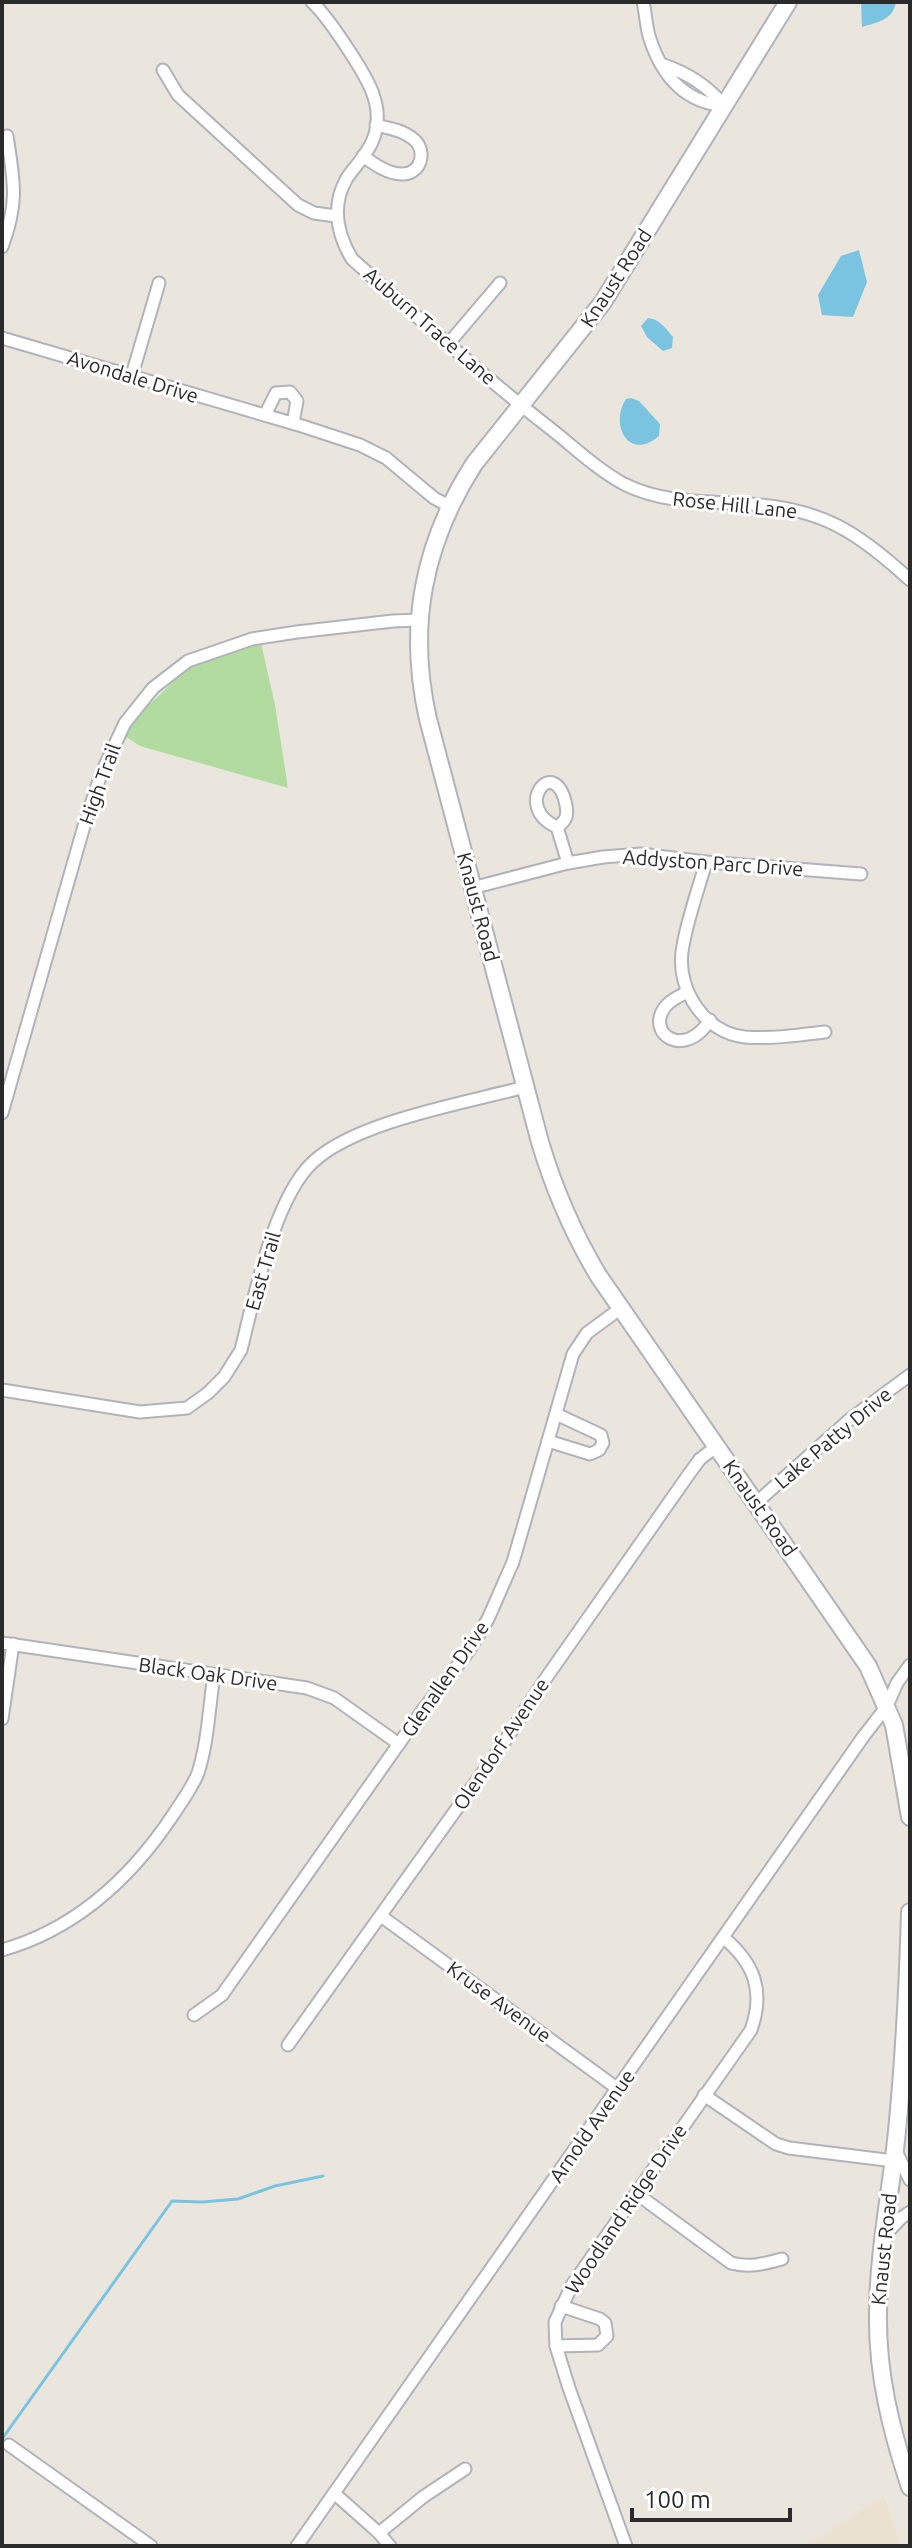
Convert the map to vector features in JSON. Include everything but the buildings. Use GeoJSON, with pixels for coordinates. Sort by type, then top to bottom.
{"type":"FeatureCollection","features":[{"type":"Feature","properties":{"kind":"main road","name":"Knaust Road"},"geometry":{"type":"LineString","coordinates":[[788,2],[603,302],[474,464],[449,506],[427,568],[419,620],[419,661],[424,701],[472,888],[543,1154],[560,1200],[587,1255],[621,1308],[860,1652],[887,1706],[898,1739],[907,1773],[910,1817]]}},
{"type":"Feature","properties":{"kind":"main road","name":"Knaust Road"},"geometry":{"type":"LineString","coordinates":[[910,1912],[909,1973],[894,2155],[878,2296],[880,2357],[892,2431],[910,2487]]}},
{"type":"Feature","properties":{"kind":"street"},"geometry":{"type":"LineString","coordinates":[[163,70],[178,95],[298,205],[314,213],[336,216],[346,180],[372,142],[376,125],[375,97],[367,78],[323,12],[312,2]]}},
{"type":"Feature","properties":{"kind":"street"},"geometry":{"type":"LineString","coordinates":[[643,2],[649,37],[670,81],[706,104],[724,106]]}},
{"type":"Feature","properties":{"kind":"street"},"geometry":{"type":"LineString","coordinates":[[363,156],[401,175],[410,172],[421,160],[422,153],[413,138],[376,125]]}},
{"type":"Feature","properties":{"kind":"street"},"geometry":{"type":"LineString","coordinates":[[2,247],[12,220],[15,188],[7,136]]}},
{"type":"Feature","properties":{"kind":"street","name":"Auburn Trace Lane"},"geometry":{"type":"LineString","coordinates":[[336,216],[342,242],[352,259],[521,405]]}},
{"type":"Feature","properties":{"kind":"street"},"geometry":{"type":"LineString","coordinates":[[132,375],[159,283]]}},
{"type":"Feature","properties":{"kind":"street"},"geometry":{"type":"LineString","coordinates":[[449,343],[500,283]]}},
{"type":"Feature","properties":{"kind":"street","name":"Avondale Drive"},"geometry":{"type":"LineString","coordinates":[[2,338],[293,423],[374,452],[449,506]]}},
{"type":"Feature","properties":{"kind":"street"},"geometry":{"type":"LineString","coordinates":[[265,415],[276,393],[290,392],[297,401],[293,423]]}},
{"type":"Feature","properties":{"kind":"street","name":"Rose Hill Lane"},"geometry":{"type":"LineString","coordinates":[[521,405],[625,484],[658,497],[687,502],[751,504],[810,514],[863,539],[910,580]]}},
{"type":"Feature","properties":{"kind":"street","name":"High Trail"},"geometry":{"type":"LineString","coordinates":[[2,1113],[101,774],[125,723],[153,688],[188,661],[252,639],[419,620]]}},
{"type":"Feature","properties":{"kind":"street"},"geometry":{"type":"LineString","coordinates":[[557,827],[568,863]]}},
{"type":"Feature","properties":{"kind":"street","name":"Addyston Parc Drive"},"geometry":{"type":"LineString","coordinates":[[472,888],[568,863],[641,854],[861,874]]}},
{"type":"Feature","properties":{"kind":"street"},"geometry":{"type":"LineString","coordinates":[[706,862],[682,951],[682,975],[687,992],[710,1020],[726,1032],[745,1037],[825,1032]]}},
{"type":"Feature","properties":{"kind":"street"},"geometry":{"type":"LineString","coordinates":[[687,992],[665,1007],[661,1026],[666,1036],[674,1041],[688,1040],[698,1035],[710,1020]]}},
{"type":"Feature","properties":{"kind":"street","name":"East Trail"},"geometry":{"type":"LineString","coordinates":[[2,1390],[140,1412],[187,1408],[213,1389],[234,1364],[241,1350],[278,1218],[292,1189],[312,1163],[344,1140],[378,1127],[525,1087]]}},
{"type":"Feature","properties":{"kind":"street","name":"Glenallen Drive"},"geometry":{"type":"LineString","coordinates":[[194,2015],[222,1995],[399,1744],[468,1652],[488,1619],[513,1562],[570,1363],[587,1333],[621,1308]]}},
{"type":"Feature","properties":{"kind":"street","name":"Lake Patty Drive"},"geometry":{"type":"LineString","coordinates":[[756,1503],[849,1420],[910,1375]]}},
{"type":"Feature","properties":{"kind":"street"},"geometry":{"type":"LineString","coordinates":[[548,1441],[590,1454],[599,1450],[603,1443],[601,1435],[595,1430],[556,1414]]}},
{"type":"Feature","properties":{"kind":"street","name":"Olendorf Avenue"},"geometry":{"type":"LineString","coordinates":[[288,2045],[503,1744],[689,1474],[700,1459],[717,1446]]}},
{"type":"Feature","properties":{"kind":"street"},"geometry":{"type":"LineString","coordinates":[[2,1719],[7,1644]]}},
{"type":"Feature","properties":{"kind":"street","name":"Black Oak Drive"},"geometry":{"type":"LineString","coordinates":[[7,1644],[320,1691],[399,1744]]}},
{"type":"Feature","properties":{"kind":"street","name":"Arnold Avenue"},"geometry":{"type":"LineString","coordinates":[[297,2546],[887,1706],[897,1683],[910,1665]]}},
{"type":"Feature","properties":{"kind":"street"},"geometry":{"type":"LineString","coordinates":[[2,1950],[22,1945],[81,1914],[112,1889],[153,1843],[190,1790],[198,1772],[214,1675]]}},
{"type":"Feature","properties":{"kind":"street","name":"Kruse Avenue"},"geometry":{"type":"LineString","coordinates":[[381,1916],[618,2089]]}},
{"type":"Feature","properties":{"kind":"street","name":"Woodland Ridge Drive"},"geometry":{"type":"LineString","coordinates":[[626,2546],[569,2388],[556,2346],[555,2322],[572,2285],[751,2030],[757,1999],[749,1964],[742,1953],[724,1938]]}},
{"type":"Feature","properties":{"kind":"street"},"geometry":{"type":"LineString","coordinates":[[704,2095],[776,2144],[789,2148],[894,2155],[910,2180]]}},
{"type":"Feature","properties":{"kind":"street"},"geometry":{"type":"LineString","coordinates":[[637,2194],[731,2263],[744,2267],[782,2259]]}},
{"type":"Feature","properties":{"kind":"street"},"geometry":{"type":"LineString","coordinates":[[885,2235],[910,2212]]}},
{"type":"Feature","properties":{"kind":"street"},"geometry":{"type":"LineString","coordinates":[[556,2346],[598,2345],[607,2336],[605,2323],[600,2319],[561,2306]]}},
{"type":"Feature","properties":{"kind":"street"},"geometry":{"type":"LineString","coordinates":[[9,2445],[151,2546]]}},
{"type":"Feature","properties":{"kind":"street"},"geometry":{"type":"LineString","coordinates":[[379,2533],[423,2497],[465,2469]]}},
{"type":"Feature","properties":{"kind":"street"},"geometry":{"type":"LineString","coordinates":[[334,2493],[390,2546]]}},
{"type":"Feature","properties":{"kind":"shaded area"},"geometry":{"type":"Polygon","coordinates":[[[884,2496],[901,2546],[807,2546],[884,2496]]]}},
{"type":"Feature","properties":{"kind":"green space"},"geometry":{"type":"Polygon","coordinates":[[[261,643],[275,705],[288,788],[140,746],[125,736],[129,724],[191,665],[261,643]]]}},
{"type":"Feature","properties":{"kind":"water"},"geometry":{"type":"Polygon","coordinates":[[[861,2],[896,2],[888,17],[862,27],[861,2]]]}},
{"type":"Feature","properties":{"kind":"water"},"geometry":{"type":"Polygon","coordinates":[[[859,250],[867,282],[853,317],[822,315],[818,295],[841,256],[859,250]]]}},
{"type":"Feature","properties":{"kind":"water"},"geometry":{"type":"Polygon","coordinates":[[[648,318],[659,322],[673,337],[672,348],[663,351],[647,337],[641,326],[648,318]]]}},
{"type":"Feature","properties":{"kind":"water"},"geometry":{"type":"Polygon","coordinates":[[[626,399],[639,401],[660,424],[659,436],[648,443],[631,443],[621,429],[621,409],[626,399]]]}},
{"type":"Feature","properties":{"kind":"waterway"},"geometry":{"type":"LineString","coordinates":[[2,2439],[172,2201],[238,2199],[275,2186],[323,2176]]}}]}
